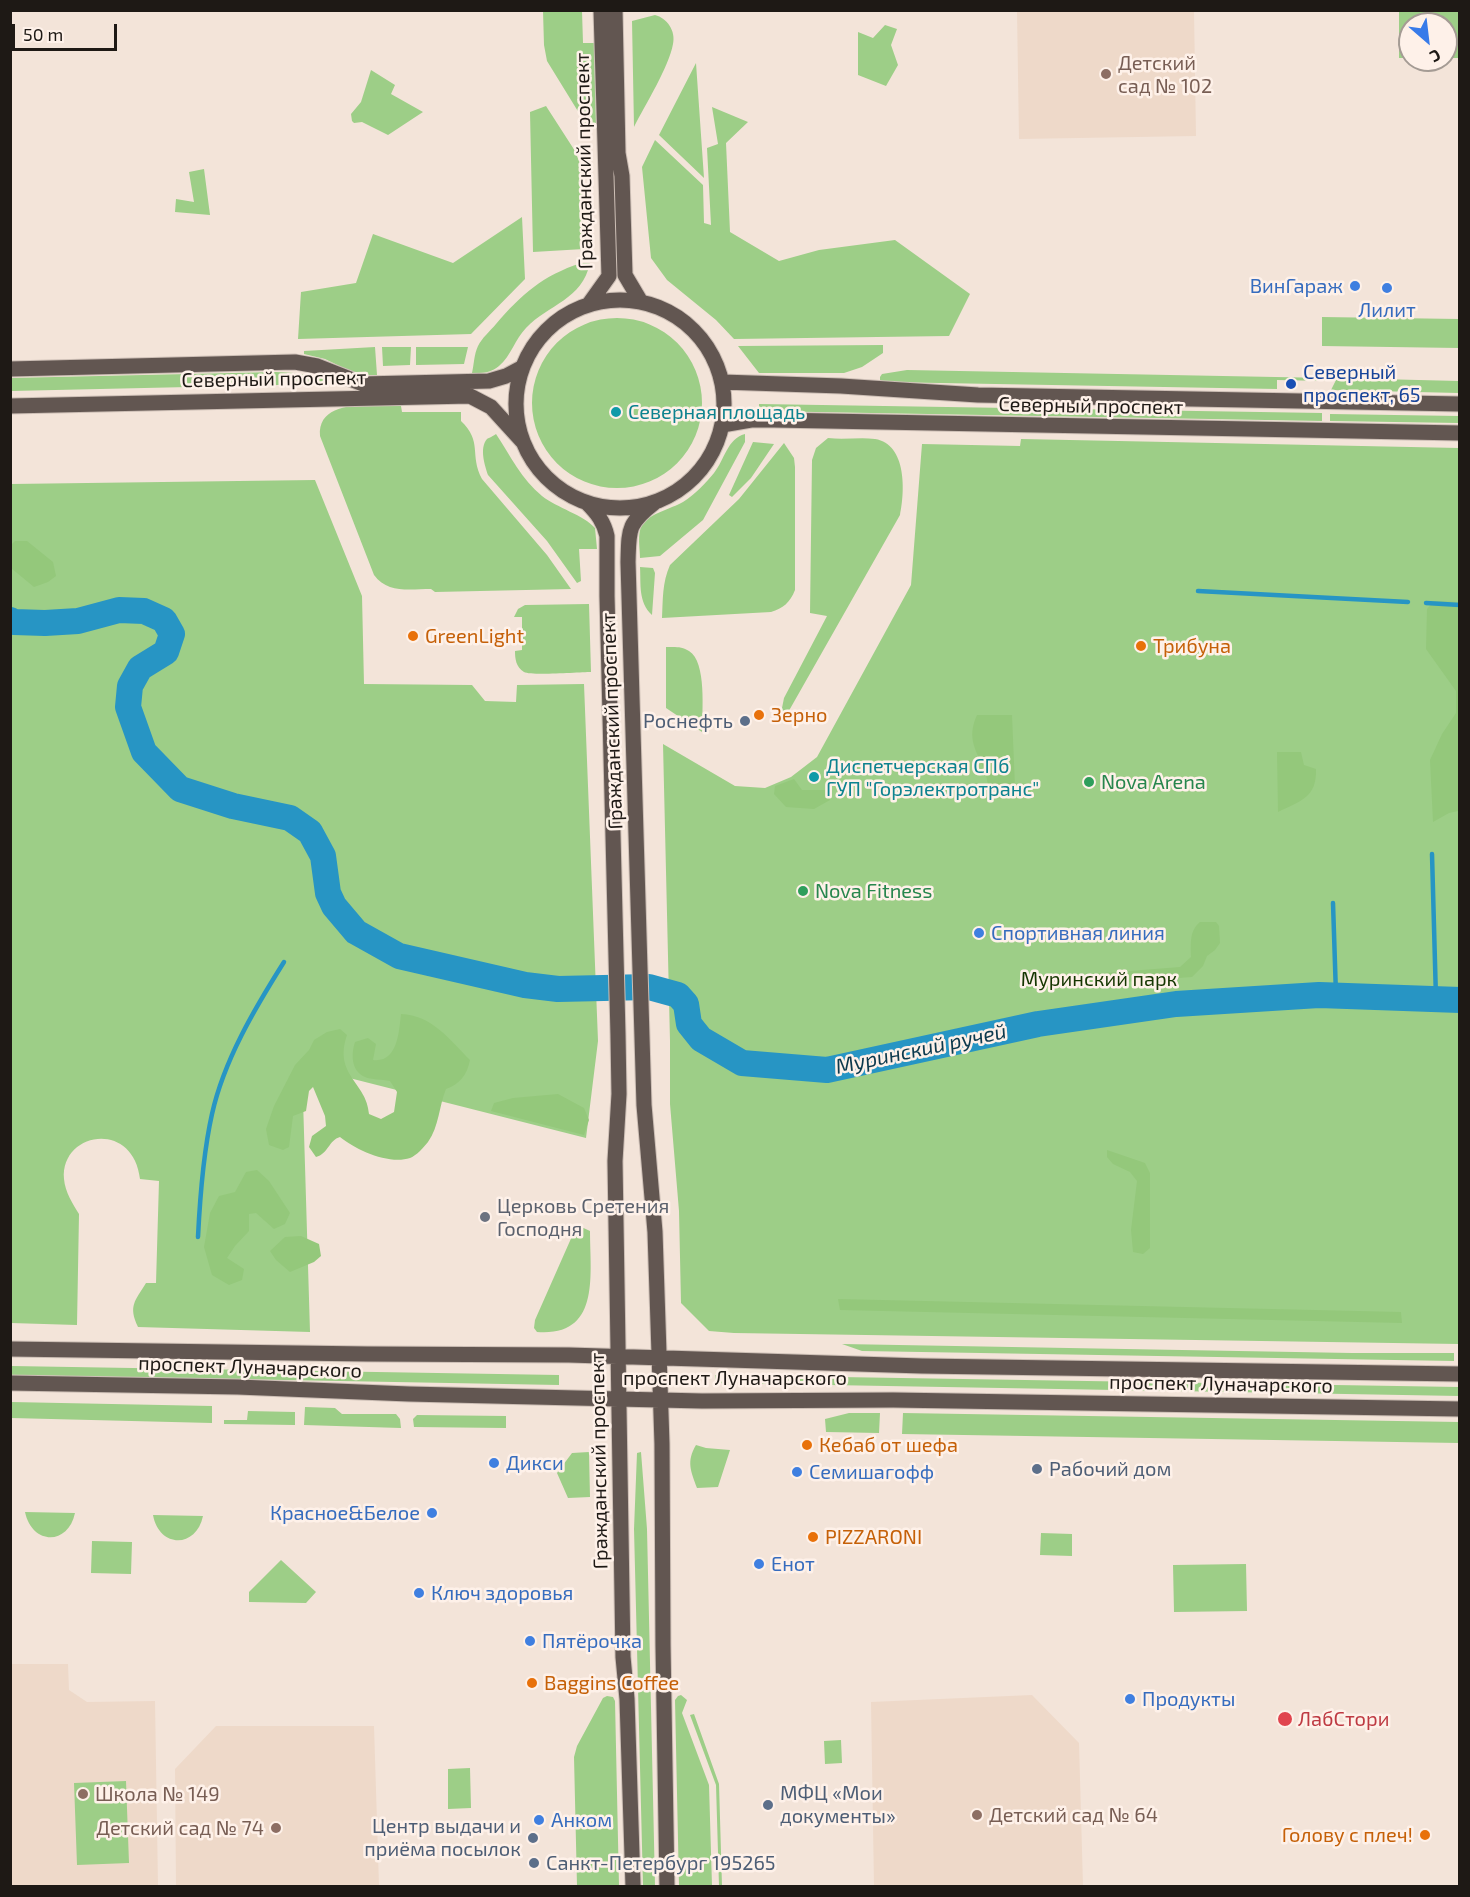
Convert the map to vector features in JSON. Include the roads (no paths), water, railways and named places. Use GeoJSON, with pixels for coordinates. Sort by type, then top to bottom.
{"type":"FeatureCollection","features":[{"type":"Feature","properties":{"kind":"main road","name":"Гражданский проспект"},"geometry":{"type":"LineString","coordinates":[[589,304],[609,276],[601,10]]}},
{"type":"Feature","properties":{"kind":"main road","name":"Гражданский проспект"},"geometry":{"type":"LineString","coordinates":[[615,10],[618,153],[622,176],[625,275],[641,302]]}},
{"type":"Feature","properties":{"kind":"main road"},"geometry":{"type":"LineString","coordinates":[[615,300],[641,302],[669,312],[693,330],[712,354],[722,382],[724,404],[722,425],[713,450],[698,473],[678,490],[654,503],[632,508],[609,508],[587,503],[566,493],[548,479],[533,462],[522,441],[515,407],[521,368],[535,343],[546,330],[574,310],[589,304],[615,300]]}},
{"type":"Feature","properties":{"kind":"main road","name":"Северный проспект"},"geometry":{"type":"LineString","coordinates":[[10,369],[295,363],[317,366],[363,384],[489,381],[521,368]]}},
{"type":"Feature","properties":{"kind":"main road","name":"Северный проспект"},"geometry":{"type":"LineString","coordinates":[[722,382],[841,386],[978,395],[1460,404]]}},
{"type":"Feature","properties":{"kind":"main road","name":"Северный проспект"},"geometry":{"type":"LineString","coordinates":[[10,406],[470,396],[491,407],[522,441]]}},
{"type":"Feature","properties":{"kind":"main road","name":"Северный проспект"},"geometry":{"type":"LineString","coordinates":[[722,425],[751,420],[774,420],[1460,433]]}},
{"type":"Feature","properties":{"kind":"main road","name":"Гражданский проспект"},"geometry":{"type":"LineString","coordinates":[[587,503],[600,517],[607,536],[606,596],[618,1035],[615,1161],[623,1657],[627,1699],[633,1887]]}},
{"type":"Feature","properties":{"kind":"main road","name":"Гражданский проспект"},"geometry":{"type":"LineString","coordinates":[[654,503],[639,514],[632,524],[629,534],[628,562],[644,1105],[655,1232],[659,1357]]}},
{"type":"Feature","properties":{"kind":"main road","name":"проспект Луначарского"},"geometry":{"type":"LineString","coordinates":[[10,1349],[619,1356],[922,1366],[1460,1374]]}},
{"type":"Feature","properties":{"kind":"main road"},"geometry":{"type":"LineString","coordinates":[[659,1357],[667,1887]]}},
{"type":"Feature","properties":{"kind":"main road","name":"проспект Луначарского"},"geometry":{"type":"LineString","coordinates":[[10,1383],[238,1387],[660,1400],[893,1400],[1460,1409]]}},
{"type":"Feature","properties":{"kind":"waterway"},"geometry":{"type":"LineString","coordinates":[[1198,591],[1408,602]]}},
{"type":"Feature","properties":{"kind":"waterway"},"geometry":{"type":"LineString","coordinates":[[1426,603],[1460,605]]}},
{"type":"Feature","properties":{"kind":"waterway","name":"Муринский ручей"},"geometry":{"type":"LineString","coordinates":[[10,620],[45,623],[78,621],[119,610],[144,611],[164,620],[172,634],[166,652],[140,668],[130,686],[128,707],[144,752],[180,789],[233,806],[290,818],[310,832],[323,856],[328,893],[334,906],[356,932],[399,956],[525,985],[558,989],[649,987],[678,995],[686,1004],[689,1024],[701,1039],[742,1063],[827,1070],[1038,1024],[1176,1004],[1319,995],[1460,1000]]}},
{"type":"Feature","properties":{"kind":"waterway"},"geometry":{"type":"LineString","coordinates":[[1432,854],[1436,999]]}},
{"type":"Feature","properties":{"kind":"waterway"},"geometry":{"type":"LineString","coordinates":[[1333,903],[1336,995]]}},
{"type":"Feature","properties":{"kind":"waterway"},"geometry":{"type":"LineString","coordinates":[[198,1237],[204,1160],[217,1094],[232,1054],[284,962]]}},
{"type":"Feature","properties":{"kind":"place","name":"Детский сад № 102"},"geometry":{"type":"Point","coordinates":[1106,74]}},
{"type":"Feature","properties":{"kind":"place","name":"ВинГараж"},"geometry":{"type":"Point","coordinates":[1355,286]}},
{"type":"Feature","properties":{"kind":"place","name":"Лилит"},"geometry":{"type":"Point","coordinates":[1387,288]}},
{"type":"Feature","properties":{"kind":"place","name":"Северный проспект, 65"},"geometry":{"type":"Point","coordinates":[1291,384]}},
{"type":"Feature","properties":{"kind":"place","name":"Северная площадь"},"geometry":{"type":"Point","coordinates":[616,412]}},
{"type":"Feature","properties":{"kind":"place","name":"GreenLight"},"geometry":{"type":"Point","coordinates":[413,636]}},
{"type":"Feature","properties":{"kind":"place","name":"Трибуна"},"geometry":{"type":"Point","coordinates":[1141,646]}},
{"type":"Feature","properties":{"kind":"place","name":"Зерно"},"geometry":{"type":"Point","coordinates":[759,715]}},
{"type":"Feature","properties":{"kind":"place","name":"Роснефть"},"geometry":{"type":"Point","coordinates":[745,721]}},
{"type":"Feature","properties":{"kind":"place","name":"Диспетчерская СПб ГУП \"Горэлектротранс\""},"geometry":{"type":"Point","coordinates":[814,777]}},
{"type":"Feature","properties":{"kind":"place","name":"Nova Arena"},"geometry":{"type":"Point","coordinates":[1089,782]}},
{"type":"Feature","properties":{"kind":"place","name":"Nova Fitness"},"geometry":{"type":"Point","coordinates":[803,891]}},
{"type":"Feature","properties":{"kind":"place","name":"Спортивная линия"},"geometry":{"type":"Point","coordinates":[979,933]}},
{"type":"Feature","properties":{"kind":"place","name":"Церковь Сретения Господня"},"geometry":{"type":"Point","coordinates":[485,1217]}},
{"type":"Feature","properties":{"kind":"place","name":"Кебаб от шефа"},"geometry":{"type":"Point","coordinates":[807,1445]}},
{"type":"Feature","properties":{"kind":"place","name":"Дикси"},"geometry":{"type":"Point","coordinates":[494,1463]}},
{"type":"Feature","properties":{"kind":"place","name":"Рабочий дом"},"geometry":{"type":"Point","coordinates":[1037,1469]}},
{"type":"Feature","properties":{"kind":"place","name":"Семишагофф"},"geometry":{"type":"Point","coordinates":[797,1472]}},
{"type":"Feature","properties":{"kind":"place","name":"Красное&Белое"},"geometry":{"type":"Point","coordinates":[432,1513]}},
{"type":"Feature","properties":{"kind":"place","name":"PIZZARONI"},"geometry":{"type":"Point","coordinates":[813,1537]}},
{"type":"Feature","properties":{"kind":"place","name":"Енот"},"geometry":{"type":"Point","coordinates":[759,1564]}},
{"type":"Feature","properties":{"kind":"place","name":"Ключ здоровья"},"geometry":{"type":"Point","coordinates":[419,1593]}},
{"type":"Feature","properties":{"kind":"place","name":"Пятёрочка"},"geometry":{"type":"Point","coordinates":[530,1641]}},
{"type":"Feature","properties":{"kind":"place","name":"Baggins Coffee"},"geometry":{"type":"Point","coordinates":[532,1683]}},
{"type":"Feature","properties":{"kind":"place","name":"Продукты"},"geometry":{"type":"Point","coordinates":[1130,1699]}},
{"type":"Feature","properties":{"kind":"place","name":"ЛабСтори"},"geometry":{"type":"Point","coordinates":[1285,1719]}},
{"type":"Feature","properties":{"kind":"place","name":"Школа № 149"},"geometry":{"type":"Point","coordinates":[83,1794]}},
{"type":"Feature","properties":{"kind":"place","name":"МФЦ «Мои документы»"},"geometry":{"type":"Point","coordinates":[768,1805]}},
{"type":"Feature","properties":{"kind":"place","name":"Детский сад № 64"},"geometry":{"type":"Point","coordinates":[977,1815]}},
{"type":"Feature","properties":{"kind":"place","name":"Анком"},"geometry":{"type":"Point","coordinates":[539,1820]}},
{"type":"Feature","properties":{"kind":"place","name":"Детский сад № 74"},"geometry":{"type":"Point","coordinates":[276,1828]}},
{"type":"Feature","properties":{"kind":"place","name":"Голову с плеч!"},"geometry":{"type":"Point","coordinates":[1425,1835]}},
{"type":"Feature","properties":{"kind":"place","name":"Центр выдачи и приёма посылок"},"geometry":{"type":"Point","coordinates":[533,1838]}},
{"type":"Feature","properties":{"kind":"place","name":"Санкт-Петербург 195265"},"geometry":{"type":"Point","coordinates":[534,1863]}},
{"type":"Feature","properties":{"kind":"park label","name":"Муринский парк"},"geometry":{"type":"Point","coordinates":[1099,979]}}]}
